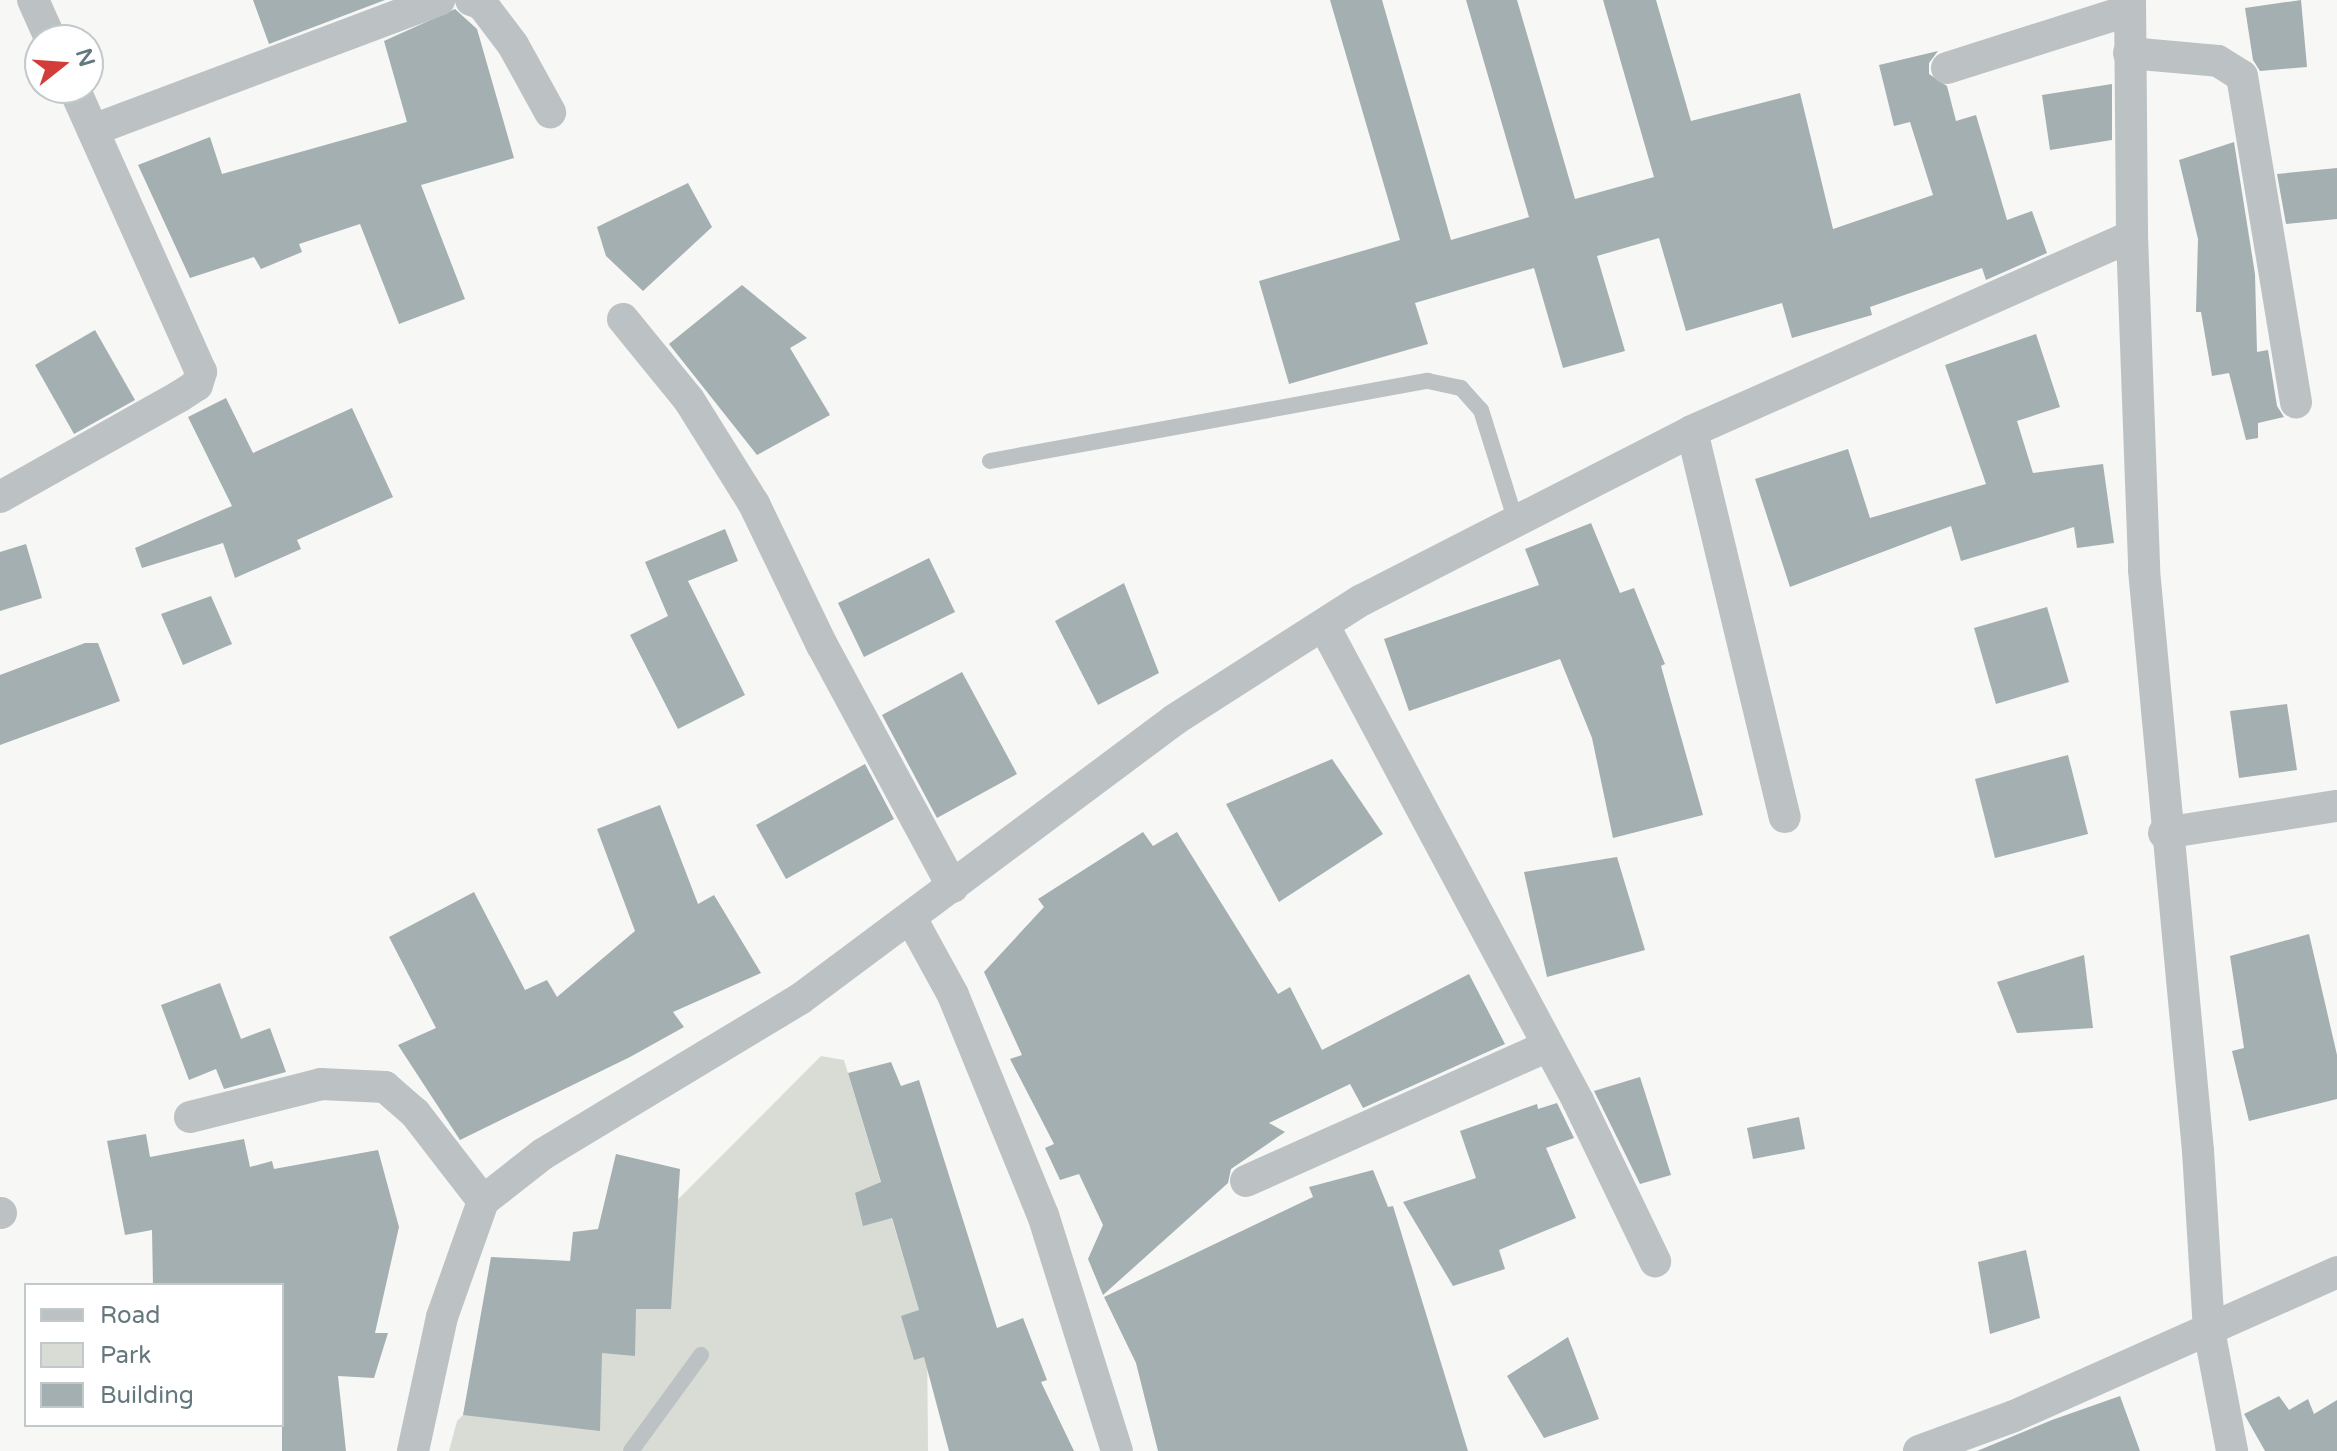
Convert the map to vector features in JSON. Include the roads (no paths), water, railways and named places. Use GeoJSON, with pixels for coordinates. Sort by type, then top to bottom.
{"type":"FeatureCollection","features":[{"type":"Feature","properties":{"kind":"street"},"geometry":{"type":"LineString","coordinates":[[33,0],[44,24]]}},
{"type":"Feature","properties":{"kind":"street"},"geometry":{"type":"LineString","coordinates":[[93,130],[439,0]]}},
{"type":"Feature","properties":{"kind":"street"},"geometry":{"type":"LineString","coordinates":[[471,0],[482,4],[513,45],[550,112]]}},
{"type":"Feature","properties":{"kind":"street"},"geometry":{"type":"LineString","coordinates":[[1947,68],[2130,5],[2132,236],[2144,570],[2164,833],[2198,1151],[2209,1330],[2232,1451]]}},
{"type":"Feature","properties":{"kind":"street"},"geometry":{"type":"LineString","coordinates":[[2129,53],[2218,61],[2242,76],[2296,403]]}},
{"type":"Feature","properties":{"kind":"street"},"geometry":{"type":"LineString","coordinates":[[0,497],[180,396],[197,385],[201,372],[81,104]]}},
{"type":"Feature","properties":{"kind":"street"},"geometry":{"type":"LineString","coordinates":[[413,1451],[442,1317],[483,1201],[543,1154],[800,999],[912,920],[1174,720],[1362,600],[1692,431],[2132,236]]}},
{"type":"Feature","properties":{"kind":"street"},"geometry":{"type":"LineString","coordinates":[[623,319],[689,400],[742,482],[953,887]]}},
{"type":"Feature","properties":{"kind":"street"},"geometry":{"type":"LineString","coordinates":[[1692,431],[1785,817]]}},
{"type":"Feature","properties":{"kind":"street"},"geometry":{"type":"LineString","coordinates":[[1324,626],[1655,1261]]}},
{"type":"Feature","properties":{"kind":"street"},"geometry":{"type":"LineString","coordinates":[[2164,833],[2337,806]]}},
{"type":"Feature","properties":{"kind":"street"},"geometry":{"type":"LineString","coordinates":[[912,920],[953,995],[1043,1215],[1117,1451]]}},
{"type":"Feature","properties":{"kind":"street"},"geometry":{"type":"LineString","coordinates":[[1246,1181],[1546,1047]]}},
{"type":"Feature","properties":{"kind":"street"},"geometry":{"type":"LineString","coordinates":[[190,1117],[321,1084],[385,1087],[415,1113],[483,1201]]}},
{"type":"Feature","properties":{"kind":"street"},"geometry":{"type":"LineString","coordinates":[[1919,1451],[2014,1416],[2337,1272]]}},
{"type":"Feature","properties":{"kind":"lane"},"geometry":{"type":"LineString","coordinates":[[990,461],[1428,381],[1461,388],[1481,410],[1516,522]]}},
{"type":"Feature","properties":{"kind":"lane"},"geometry":{"type":"LineString","coordinates":[[631,1451],[701,1355]]}}]}
